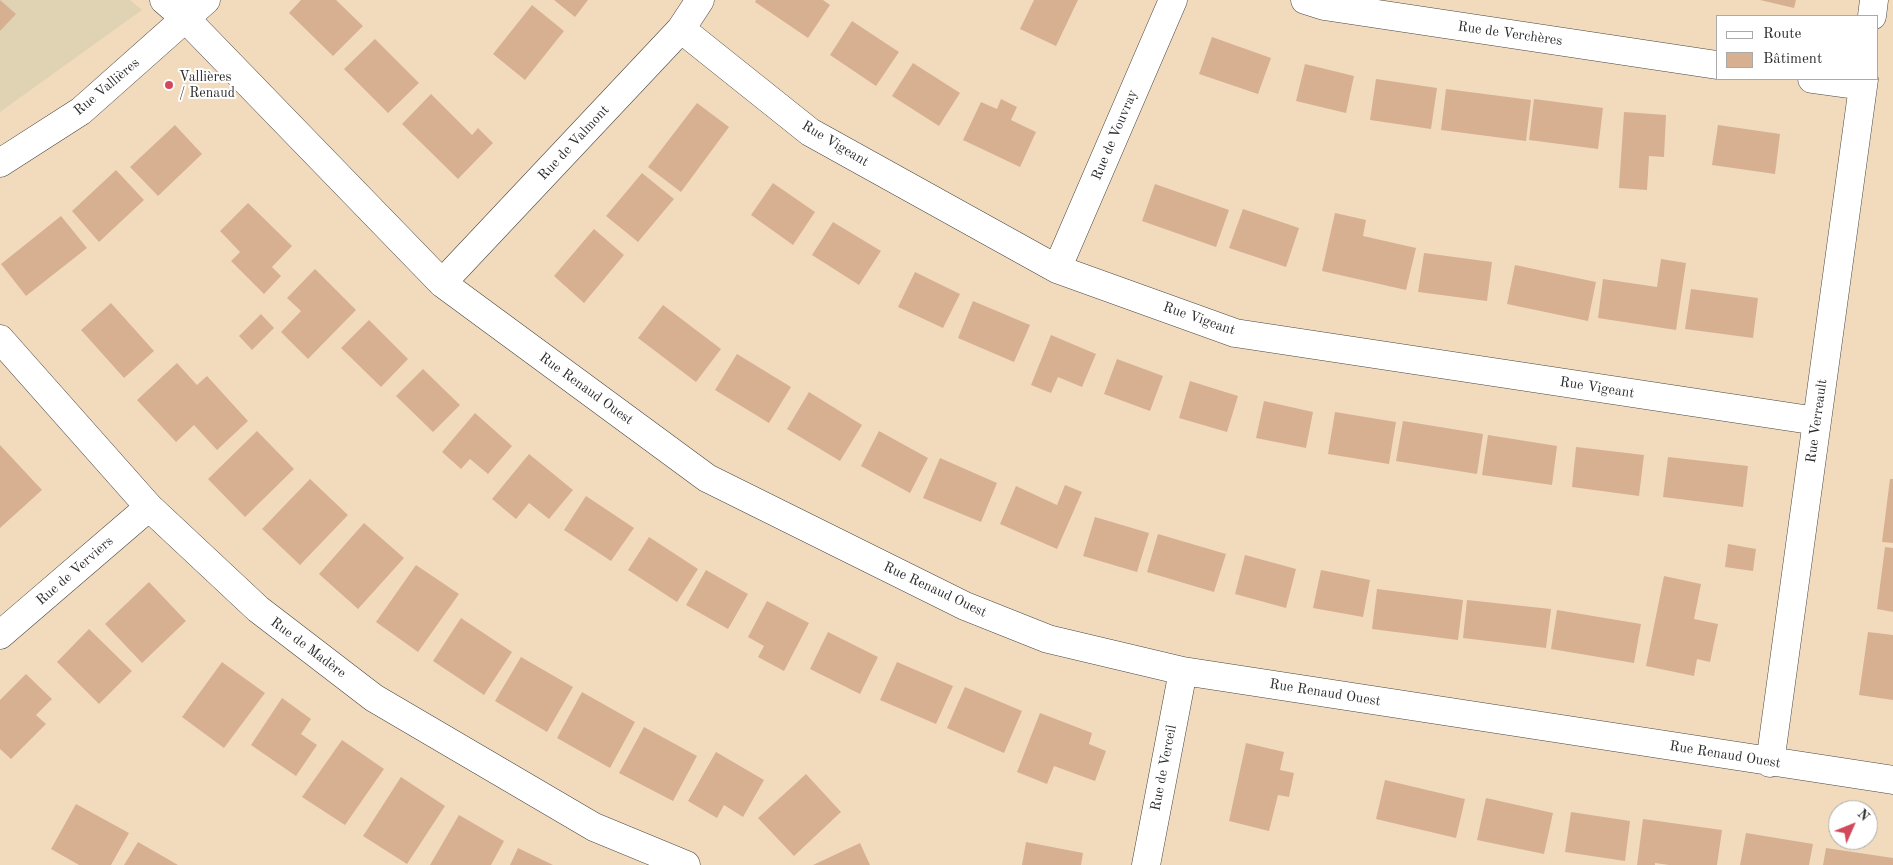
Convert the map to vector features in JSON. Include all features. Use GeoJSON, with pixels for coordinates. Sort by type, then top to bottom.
{"type":"FeatureCollection","features":[{"type":"Feature","properties":{"kind":"street","name":"Rue Renaud Ouest"},"geometry":{"type":"LineString","coordinates":[[164,0],[186,19],[442,283],[707,478],[964,606],[1048,639],[1183,671],[1770,763],[1893,780]]}},
{"type":"Feature","properties":{"kind":"street","name":"Rue Vallières"},"geometry":{"type":"LineString","coordinates":[[0,163],[81,111],[206,0]]}},
{"type":"Feature","properties":{"kind":"street","name":"Rue de Valmont"},"geometry":{"type":"LineString","coordinates":[[442,283],[682,29],[700,0]]}},
{"type":"Feature","properties":{"kind":"street","name":"Rue de Vouvray"},"geometry":{"type":"LineString","coordinates":[[1057,269],[1173,0]]}},
{"type":"Feature","properties":{"kind":"street","name":"Rue de Verchères"},"geometry":{"type":"LineString","coordinates":[[1305,0],[1324,6],[1716,65]]}},
{"type":"Feature","properties":{"kind":"street"},"geometry":{"type":"LineString","coordinates":[[1872,15],[1874,0]]}},
{"type":"Feature","properties":{"kind":"street","name":"Rue Vigeant"},"geometry":{"type":"LineString","coordinates":[[682,29],[810,132],[1057,269],[1235,333],[1817,421]]}},
{"type":"Feature","properties":{"kind":"street"},"geometry":{"type":"LineString","coordinates":[[1829,80],[1864,82]]}},
{"type":"Feature","properties":{"kind":"street","name":"Rue Verreault"},"geometry":{"type":"LineString","coordinates":[[1770,763],[1864,82]]}},
{"type":"Feature","properties":{"kind":"street","name":"Rue de Madère"},"geometry":{"type":"LineString","coordinates":[[0,339],[149,507],[258,609],[374,698],[594,827],[686,865]]}},
{"type":"Feature","properties":{"kind":"street","name":"Rue de Verviers"},"geometry":{"type":"LineString","coordinates":[[0,635],[149,507]]}},
{"type":"Feature","properties":{"kind":"street","name":"Rue de Verceil"},"geometry":{"type":"LineString","coordinates":[[1146,865],[1183,671]]}},
{"type":"Feature","properties":{"kind":"shaded area"},"geometry":{"type":"Polygon","coordinates":[[[0,0],[130,0],[142,10],[0,112],[0,0]]]}},
{"type":"Feature","properties":{"kind":"building"},"geometry":{"type":"Polygon","coordinates":[[[0,0],[16,14],[0,31],[0,0]]]}},
{"type":"Feature","properties":{"kind":"building"},"geometry":{"type":"Polygon","coordinates":[[[301,0],[336,0],[363,26],[333,56],[289,13],[301,0]]]}},
{"type":"Feature","properties":{"kind":"building"},"geometry":{"type":"Polygon","coordinates":[[[554,0],[588,0],[575,17],[554,0]]]}},
{"type":"Feature","properties":{"kind":"building"},"geometry":{"type":"Polygon","coordinates":[[[756,0],[823,0],[830,5],[808,38],[755,2],[756,0]]]}},
{"type":"Feature","properties":{"kind":"building"},"geometry":{"type":"Polygon","coordinates":[[[1034,0],[1078,0],[1056,46],[1020,29],[1034,0]]]}},
{"type":"Feature","properties":{"kind":"building"},"geometry":{"type":"Polygon","coordinates":[[[1760,0],[1796,0],[1794,8],[1760,0]]]}},
{"type":"Feature","properties":{"kind":"building"},"geometry":{"type":"Polygon","coordinates":[[[532,5],[564,31],[525,80],[493,54],[532,5]]]}},
{"type":"Feature","properties":{"kind":"building"},"geometry":{"type":"Polygon","coordinates":[[[852,21],[899,52],[876,86],[830,55],[852,21]]]}},
{"type":"Feature","properties":{"kind":"building"},"geometry":{"type":"Polygon","coordinates":[[[1212,37],[1271,58],[1258,94],[1199,74],[1212,37]]]}},
{"type":"Feature","properties":{"kind":"building"},"geometry":{"type":"Polygon","coordinates":[[[375,39],[419,83],[388,113],[344,69],[375,39]]]}},
{"type":"Feature","properties":{"kind":"building"},"geometry":{"type":"Polygon","coordinates":[[[913,63],[960,93],[939,126],[892,96],[913,63]]]}},
{"type":"Feature","properties":{"kind":"building"},"geometry":{"type":"Polygon","coordinates":[[[1305,64],[1354,76],[1346,113],[1296,101],[1305,64]]]}},
{"type":"Feature","properties":{"kind":"building"},"geometry":{"type":"Polygon","coordinates":[[[1376,79],[1437,88],[1431,129],[1370,120],[1376,79]]]}},
{"type":"Feature","properties":{"kind":"building"},"geometry":{"type":"Polygon","coordinates":[[[1446,89],[1531,100],[1526,141],[1441,130],[1446,89]]]}},
{"type":"Feature","properties":{"kind":"building"},"geometry":{"type":"Polygon","coordinates":[[[431,94],[472,135],[478,128],[493,143],[458,179],[402,124],[431,94]]]}},
{"type":"Feature","properties":{"kind":"building"},"geometry":{"type":"Polygon","coordinates":[[[1001,99],[1017,107],[1011,120],[1036,132],[1020,167],[963,140],[981,102],[997,109],[1001,99]]]}},
{"type":"Feature","properties":{"kind":"building"},"geometry":{"type":"Polygon","coordinates":[[[1534,99],[1603,108],[1598,149],[1529,140],[1534,99]]]}},
{"type":"Feature","properties":{"kind":"building"},"geometry":{"type":"Polygon","coordinates":[[[697,103],[729,127],[681,192],[648,167],[697,103]]]}},
{"type":"Feature","properties":{"kind":"building"},"geometry":{"type":"Polygon","coordinates":[[[1624,112],[1666,115],[1664,157],[1649,156],[1647,190],[1619,188],[1624,112]]]}},
{"type":"Feature","properties":{"kind":"building"},"geometry":{"type":"Polygon","coordinates":[[[175,125],[202,154],[158,196],[130,167],[175,125]]]}},
{"type":"Feature","properties":{"kind":"building"},"geometry":{"type":"Polygon","coordinates":[[[1718,125],[1780,134],[1775,174],[1712,165],[1718,125]]]}},
{"type":"Feature","properties":{"kind":"building"},"geometry":{"type":"Polygon","coordinates":[[[116,170],[144,200],[99,242],[72,211],[116,170]]]}},
{"type":"Feature","properties":{"kind":"building"},"geometry":{"type":"Polygon","coordinates":[[[642,173],[674,199],[638,242],[606,216],[642,173]]]}},
{"type":"Feature","properties":{"kind":"building"},"geometry":{"type":"Polygon","coordinates":[[[773,183],[815,212],[793,245],[751,215],[773,183]]]}},
{"type":"Feature","properties":{"kind":"building"},"geometry":{"type":"Polygon","coordinates":[[[1155,184],[1229,210],[1216,247],[1142,221],[1155,184]]]}},
{"type":"Feature","properties":{"kind":"building"},"geometry":{"type":"Polygon","coordinates":[[[248,203],[292,246],[272,267],[281,276],[264,294],[231,261],[240,252],[220,231],[248,203]]]}},
{"type":"Feature","properties":{"kind":"building"},"geometry":{"type":"Polygon","coordinates":[[[1243,209],[1299,228],[1286,267],[1229,248],[1243,209]]]}},
{"type":"Feature","properties":{"kind":"building"},"geometry":{"type":"Polygon","coordinates":[[[1335,213],[1366,220],[1363,236],[1416,248],[1406,290],[1322,271],[1335,213]]]}},
{"type":"Feature","properties":{"kind":"building"},"geometry":{"type":"Polygon","coordinates":[[[61,216],[87,248],[26,296],[1,264],[61,216]]]}},
{"type":"Feature","properties":{"kind":"building"},"geometry":{"type":"Polygon","coordinates":[[[833,222],[881,251],[859,285],[812,255],[833,222]]]}},
{"type":"Feature","properties":{"kind":"building"},"geometry":{"type":"Polygon","coordinates":[[[594,229],[624,255],[584,303],[554,276],[594,229]]]}},
{"type":"Feature","properties":{"kind":"building"},"geometry":{"type":"Polygon","coordinates":[[[1424,253],[1492,262],[1487,301],[1418,292],[1424,253]]]}},
{"type":"Feature","properties":{"kind":"building"},"geometry":{"type":"Polygon","coordinates":[[[1661,259],[1686,263],[1676,330],[1598,318],[1603,279],[1657,287],[1661,259]]]}},
{"type":"Feature","properties":{"kind":"building"},"geometry":{"type":"Polygon","coordinates":[[[1515,265],[1596,282],[1588,321],[1507,304],[1515,265]]]}},
{"type":"Feature","properties":{"kind":"building"},"geometry":{"type":"Polygon","coordinates":[[[315,269],[356,310],[308,359],[281,332],[301,311],[287,298],[315,269]]]}},
{"type":"Feature","properties":{"kind":"building"},"geometry":{"type":"Polygon","coordinates":[[[915,272],[960,294],[943,328],[898,307],[915,272]]]}},
{"type":"Feature","properties":{"kind":"building"},"geometry":{"type":"Polygon","coordinates":[[[1691,289],[1758,298],[1753,338],[1685,329],[1691,289]]]}},
{"type":"Feature","properties":{"kind":"building"},"geometry":{"type":"Polygon","coordinates":[[[973,301],[1030,325],[1014,362],[958,338],[973,301]]]}},
{"type":"Feature","properties":{"kind":"building"},"geometry":{"type":"Polygon","coordinates":[[[111,303],[154,351],[124,378],[81,330],[111,303]]]}},
{"type":"Feature","properties":{"kind":"building"},"geometry":{"type":"Polygon","coordinates":[[[663,305],[721,349],[696,382],[638,338],[663,305]]]}},
{"type":"Feature","properties":{"kind":"building"},"geometry":{"type":"Polygon","coordinates":[[[261,314],[274,328],[252,350],[239,336],[261,314]]]}},
{"type":"Feature","properties":{"kind":"building"},"geometry":{"type":"Polygon","coordinates":[[[369,320],[408,359],[381,387],[341,348],[369,320]]]}},
{"type":"Feature","properties":{"kind":"building"},"geometry":{"type":"Polygon","coordinates":[[[1051,335],[1096,354],[1082,387],[1058,377],[1051,393],[1031,385],[1051,335]]]}},
{"type":"Feature","properties":{"kind":"building"},"geometry":{"type":"Polygon","coordinates":[[[737,354],[791,387],[769,423],[715,390],[737,354]]]}},
{"type":"Feature","properties":{"kind":"building"},"geometry":{"type":"Polygon","coordinates":[[[1117,359],[1163,376],[1150,411],[1104,394],[1117,359]]]}},
{"type":"Feature","properties":{"kind":"building"},"geometry":{"type":"Polygon","coordinates":[[[177,363],[197,385],[207,376],[248,421],[217,450],[194,425],[176,442],[137,400],[177,363]]]}},
{"type":"Feature","properties":{"kind":"building"},"geometry":{"type":"Polygon","coordinates":[[[423,369],[460,405],[433,432],[396,396],[423,369]]]}},
{"type":"Feature","properties":{"kind":"building"},"geometry":{"type":"Polygon","coordinates":[[[1190,381],[1238,396],[1227,432],[1179,418],[1190,381]]]}},
{"type":"Feature","properties":{"kind":"building"},"geometry":{"type":"Polygon","coordinates":[[[809,392],[862,425],[840,461],[787,429],[809,392]]]}},
{"type":"Feature","properties":{"kind":"building"},"geometry":{"type":"Polygon","coordinates":[[[1264,401],[1313,412],[1306,448],[1256,438],[1264,401]]]}},
{"type":"Feature","properties":{"kind":"building"},"geometry":{"type":"Polygon","coordinates":[[[1335,412],[1396,422],[1389,464],[1328,454],[1335,412]]]}},
{"type":"Feature","properties":{"kind":"building"},"geometry":{"type":"Polygon","coordinates":[[[475,413],[512,446],[488,474],[470,459],[461,469],[442,452],[475,413]]]}},
{"type":"Feature","properties":{"kind":"building"},"geometry":{"type":"Polygon","coordinates":[[[1403,421],[1483,434],[1477,474],[1396,461],[1403,421]]]}},
{"type":"Feature","properties":{"kind":"building"},"geometry":{"type":"Polygon","coordinates":[[[257,431],[294,469],[245,517],[208,479],[257,431]]]}},
{"type":"Feature","properties":{"kind":"building"},"geometry":{"type":"Polygon","coordinates":[[[879,431],[928,458],[910,493],[861,466],[879,431]]]}},
{"type":"Feature","properties":{"kind":"building"},"geometry":{"type":"Polygon","coordinates":[[[1488,435],[1557,446],[1552,485],[1482,475],[1488,435]]]}},
{"type":"Feature","properties":{"kind":"building"},"geometry":{"type":"Polygon","coordinates":[[[0,445],[42,490],[0,528],[0,445]]]}},
{"type":"Feature","properties":{"kind":"building"},"geometry":{"type":"Polygon","coordinates":[[[1576,447],[1644,455],[1639,496],[1572,487],[1576,447]]]}},
{"type":"Feature","properties":{"kind":"building"},"geometry":{"type":"Polygon","coordinates":[[[529,454],[573,490],[549,519],[529,503],[516,519],[492,499],[529,454]]]}},
{"type":"Feature","properties":{"kind":"building"},"geometry":{"type":"Polygon","coordinates":[[[1668,457],[1748,466],[1743,507],[1663,497],[1668,457]]]}},
{"type":"Feature","properties":{"kind":"building"},"geometry":{"type":"Polygon","coordinates":[[[940,458],[997,483],[981,522],[923,498],[940,458]]]}},
{"type":"Feature","properties":{"kind":"building"},"geometry":{"type":"Polygon","coordinates":[[[310,479],[348,515],[300,565],[262,529],[310,479]]]}},
{"type":"Feature","properties":{"kind":"building"},"geometry":{"type":"Polygon","coordinates":[[[1890,479],[1893,479],[1893,543],[1882,542],[1890,479]]]}},
{"type":"Feature","properties":{"kind":"building"},"geometry":{"type":"Polygon","coordinates":[[[1065,485],[1082,492],[1057,549],[1000,524],[1016,486],[1057,505],[1065,485]]]}},
{"type":"Feature","properties":{"kind":"building"},"geometry":{"type":"Polygon","coordinates":[[[586,496],[634,528],[611,561],[564,530],[586,496]]]}},
{"type":"Feature","properties":{"kind":"building"},"geometry":{"type":"Polygon","coordinates":[[[1095,517],[1149,533],[1137,572],[1083,556],[1095,517]]]}},
{"type":"Feature","properties":{"kind":"building"},"geometry":{"type":"Polygon","coordinates":[[[364,523],[404,558],[358,609],[319,574],[364,523]]]}},
{"type":"Feature","properties":{"kind":"building"},"geometry":{"type":"Polygon","coordinates":[[[1158,534],[1226,554],[1214,592],[1147,572],[1158,534]]]}},
{"type":"Feature","properties":{"kind":"building"},"geometry":{"type":"Polygon","coordinates":[[[649,537],[698,569],[677,602],[628,570],[649,537]]]}},
{"type":"Feature","properties":{"kind":"building"},"geometry":{"type":"Polygon","coordinates":[[[1728,544],[1756,549],[1753,571],[1725,567],[1728,544]]]}},
{"type":"Feature","properties":{"kind":"building"},"geometry":{"type":"Polygon","coordinates":[[[1885,547],[1893,548],[1893,612],[1877,609],[1885,547]]]}},
{"type":"Feature","properties":{"kind":"building"},"geometry":{"type":"Polygon","coordinates":[[[1245,555],[1296,569],[1286,608],[1235,594],[1245,555]]]}},
{"type":"Feature","properties":{"kind":"building"},"geometry":{"type":"Polygon","coordinates":[[[416,565],[459,594],[418,652],[376,622],[416,565]]]}},
{"type":"Feature","properties":{"kind":"building"},"geometry":{"type":"Polygon","coordinates":[[[706,570],[748,594],[728,629],[686,605],[706,570]]]}},
{"type":"Feature","properties":{"kind":"building"},"geometry":{"type":"Polygon","coordinates":[[[1321,570],[1370,580],[1363,617],[1313,608],[1321,570]]]}},
{"type":"Feature","properties":{"kind":"building"},"geometry":{"type":"Polygon","coordinates":[[[1664,576],[1701,584],[1694,619],[1718,624],[1710,662],[1697,659],[1694,676],[1646,666],[1664,576]]]}},
{"type":"Feature","properties":{"kind":"building"},"geometry":{"type":"Polygon","coordinates":[[[149,582],[186,621],[142,663],[105,624],[149,582]]]}},
{"type":"Feature","properties":{"kind":"building"},"geometry":{"type":"Polygon","coordinates":[[[1377,589],[1463,600],[1458,640],[1372,629],[1377,589]]]}},
{"type":"Feature","properties":{"kind":"building"},"geometry":{"type":"Polygon","coordinates":[[[1467,600],[1551,609],[1546,648],[1463,638],[1467,600]]]}},
{"type":"Feature","properties":{"kind":"building"},"geometry":{"type":"Polygon","coordinates":[[[767,601],[809,623],[784,671],[758,657],[764,646],[748,637],[767,601]]]}},
{"type":"Feature","properties":{"kind":"building"},"geometry":{"type":"Polygon","coordinates":[[[1557,610],[1641,624],[1634,663],[1551,649],[1557,610]]]}},
{"type":"Feature","properties":{"kind":"building"},"geometry":{"type":"Polygon","coordinates":[[[461,618],[512,652],[484,695],[433,661],[461,618]]]}},
{"type":"Feature","properties":{"kind":"building"},"geometry":{"type":"Polygon","coordinates":[[[89,629],[132,671],[99,704],[57,662],[89,629]]]}},
{"type":"Feature","properties":{"kind":"building"},"geometry":{"type":"Polygon","coordinates":[[[828,632],[878,657],[860,694],[810,669],[828,632]]]}},
{"type":"Feature","properties":{"kind":"building"},"geometry":{"type":"Polygon","coordinates":[[[1868,632],[1893,635],[1893,700],[1859,695],[1868,632]]]}},
{"type":"Feature","properties":{"kind":"building"},"geometry":{"type":"Polygon","coordinates":[[[521,657],[573,687],[547,732],[495,701],[521,657]]]}},
{"type":"Feature","properties":{"kind":"building"},"geometry":{"type":"Polygon","coordinates":[[[222,662],[265,693],[224,748],[182,717],[222,662]]]}},
{"type":"Feature","properties":{"kind":"building"},"geometry":{"type":"Polygon","coordinates":[[[897,662],[953,686],[936,724],[880,700],[897,662]]]}},
{"type":"Feature","properties":{"kind":"building"},"geometry":{"type":"Polygon","coordinates":[[[26,674],[52,699],[36,715],[46,724],[11,759],[0,749],[0,700],[26,674]]]}},
{"type":"Feature","properties":{"kind":"building"},"geometry":{"type":"Polygon","coordinates":[[[965,687],[1022,711],[1004,753],[947,728],[965,687]]]}},
{"type":"Feature","properties":{"kind":"building"},"geometry":{"type":"Polygon","coordinates":[[[582,692],[635,722],[610,768],[557,738],[582,692]]]}},
{"type":"Feature","properties":{"kind":"building"},"geometry":{"type":"Polygon","coordinates":[[[282,698],[311,719],[301,734],[317,745],[296,776],[251,745],[282,698]]]}},
{"type":"Feature","properties":{"kind":"building"},"geometry":{"type":"Polygon","coordinates":[[[1040,713],[1092,733],[1089,744],[1106,751],[1095,781],[1054,766],[1047,784],[1017,772],[1040,713]]]}},
{"type":"Feature","properties":{"kind":"building"},"geometry":{"type":"Polygon","coordinates":[[[644,727],[697,756],[673,801],[619,773],[644,727]]]}},
{"type":"Feature","properties":{"kind":"building"},"geometry":{"type":"Polygon","coordinates":[[[342,740],[384,769],[345,825],[302,797],[342,740]]]}},
{"type":"Feature","properties":{"kind":"building"},"geometry":{"type":"Polygon","coordinates":[[[1246,743],[1284,752],[1280,770],[1294,773],[1289,797],[1278,795],[1269,831],[1229,821],[1246,743]]]}},
{"type":"Feature","properties":{"kind":"building"},"geometry":{"type":"Polygon","coordinates":[[[716,752],[764,780],[743,817],[724,805],[717,818],[688,801],[716,752]]]}},
{"type":"Feature","properties":{"kind":"building"},"geometry":{"type":"Polygon","coordinates":[[[806,774],[841,812],[794,856],[758,818],[806,774]]]}},
{"type":"Feature","properties":{"kind":"building"},"geometry":{"type":"Polygon","coordinates":[[[401,777],[445,806],[407,864],[363,836],[401,777]]]}},
{"type":"Feature","properties":{"kind":"building"},"geometry":{"type":"Polygon","coordinates":[[[1385,780],[1465,799],[1456,838],[1376,819],[1385,780]]]}},
{"type":"Feature","properties":{"kind":"building"},"geometry":{"type":"Polygon","coordinates":[[[1486,798],[1553,813],[1544,854],[1477,840],[1486,798]]]}},
{"type":"Feature","properties":{"kind":"building"},"geometry":{"type":"Polygon","coordinates":[[[76,804],[129,833],[111,865],[79,865],[51,849],[76,804]]]}},
{"type":"Feature","properties":{"kind":"building"},"geometry":{"type":"Polygon","coordinates":[[[1571,812],[1630,821],[1625,861],[1565,852],[1571,812]]]}},
{"type":"Feature","properties":{"kind":"building"},"geometry":{"type":"Polygon","coordinates":[[[459,815],[504,841],[491,865],[430,865],[459,815]]]}},
{"type":"Feature","properties":{"kind":"building"},"geometry":{"type":"Polygon","coordinates":[[[1643,819],[1722,830],[1717,865],[1669,865],[1655,863],[1655,865],[1637,865],[1643,819]]]}},
{"type":"Feature","properties":{"kind":"building"},"geometry":{"type":"Polygon","coordinates":[[[1746,833],[1813,844],[1809,865],[1740,865],[1746,833]]]}},
{"type":"Feature","properties":{"kind":"building"},"geometry":{"type":"Polygon","coordinates":[[[138,842],[178,865],[124,865],[138,842]]]}},
{"type":"Feature","properties":{"kind":"building"},"geometry":{"type":"Polygon","coordinates":[[[1026,842],[1083,853],[1081,865],[1022,865],[1026,842]]]}},
{"type":"Feature","properties":{"kind":"building"},"geometry":{"type":"Polygon","coordinates":[[[860,843],[870,865],[813,865],[860,843]]]}},
{"type":"Feature","properties":{"kind":"building"},"geometry":{"type":"Polygon","coordinates":[[[518,848],[553,865],[510,865],[518,848]]]}},
{"type":"Feature","properties":{"kind":"building"},"geometry":{"type":"Polygon","coordinates":[[[1826,848],[1828,850],[1893,858],[1893,865],[1823,865],[1826,848]]]}},
{"type":"Feature","properties":{"kind":"place","name":"Vallières / Renaud"},"geometry":{"type":"Point","coordinates":[169,85]}}]}
